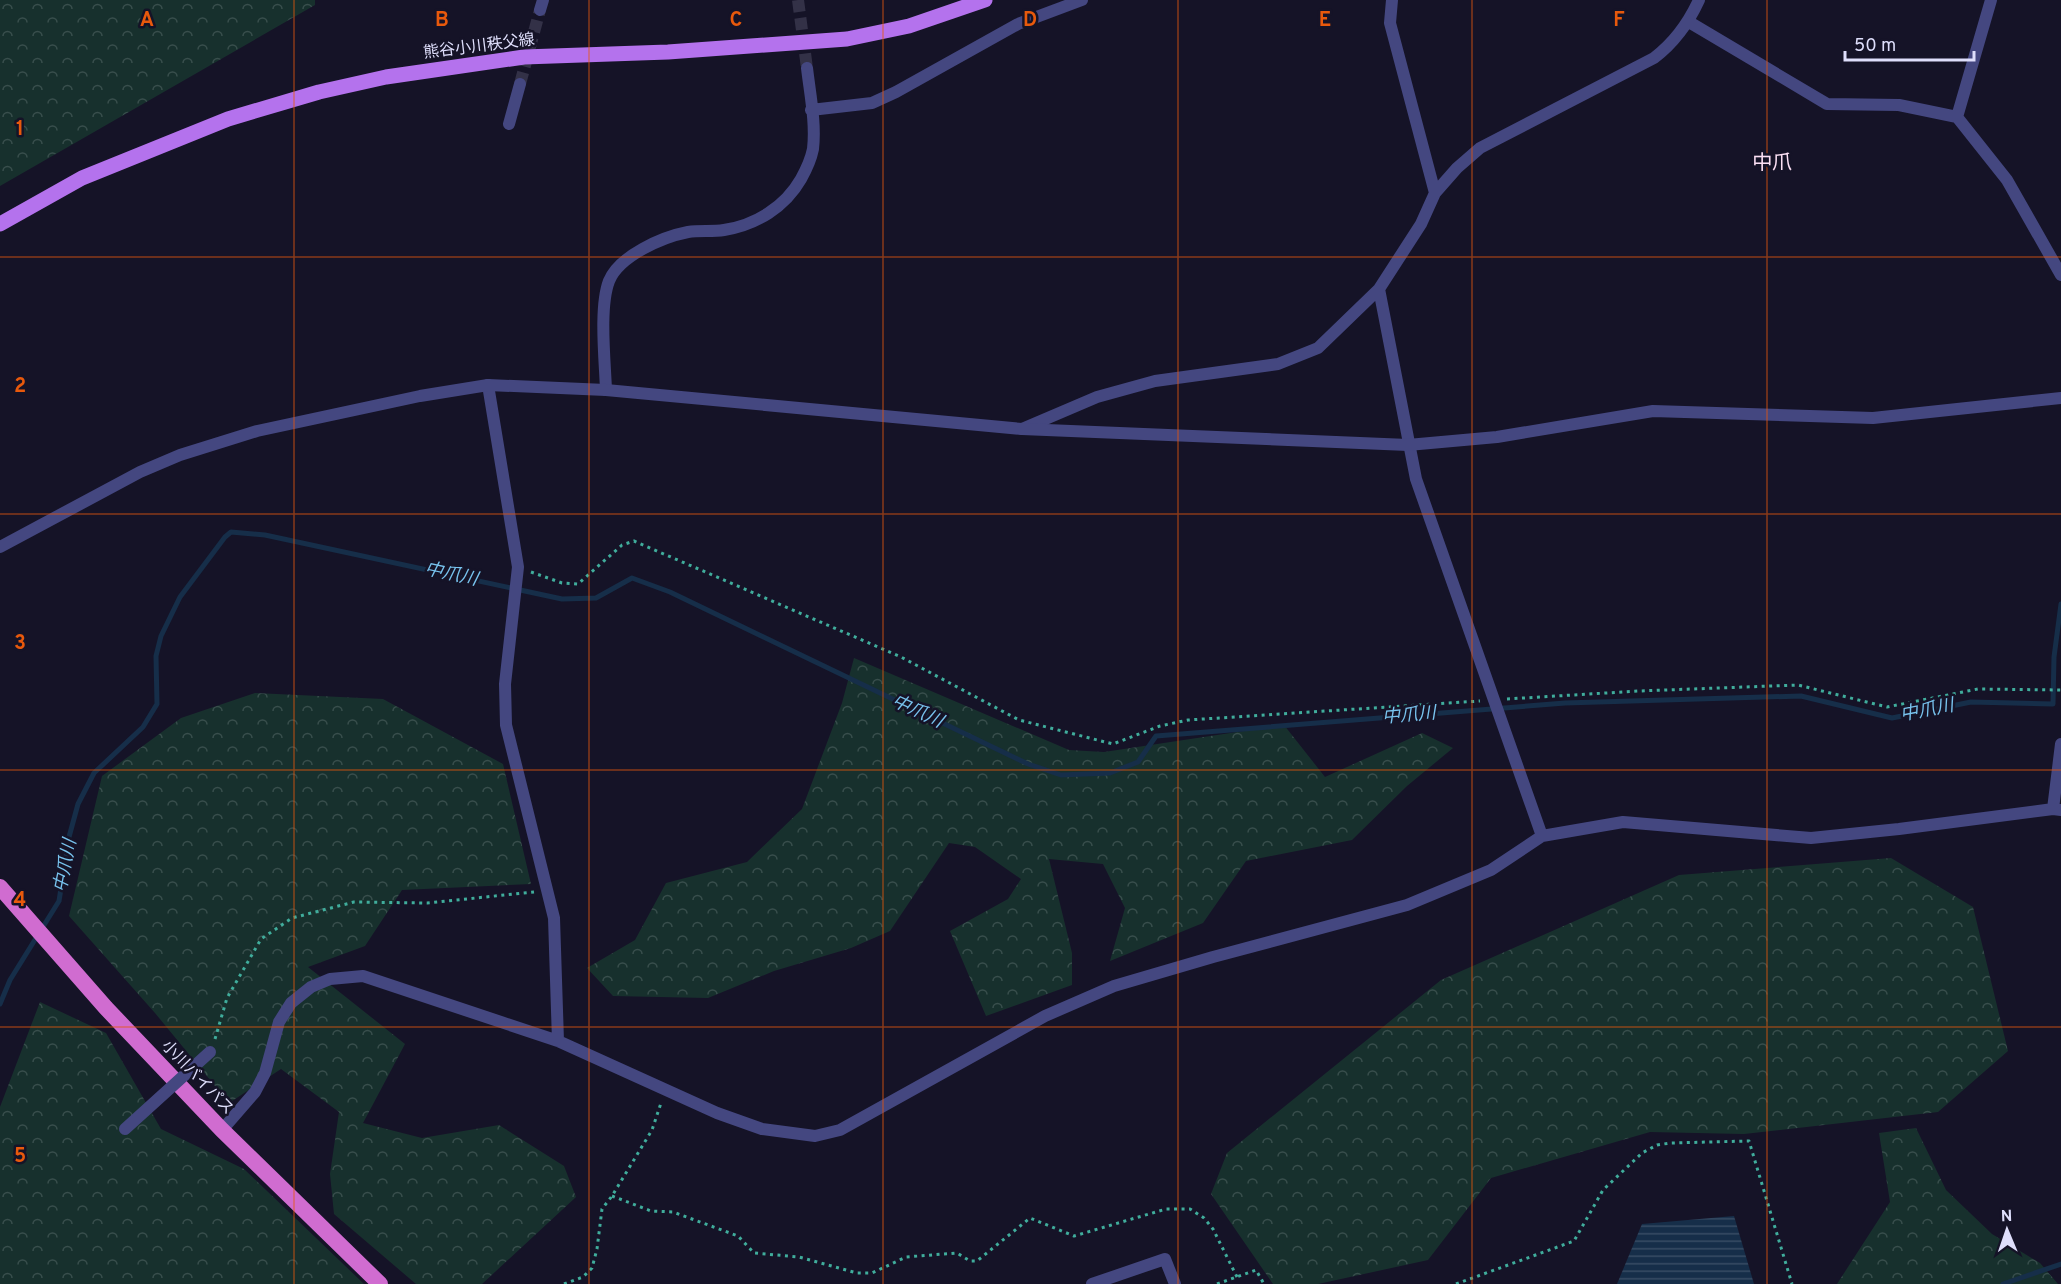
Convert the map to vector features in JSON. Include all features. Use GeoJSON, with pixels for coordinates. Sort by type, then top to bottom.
{"type":"FeatureCollection","features":[{"type":"Feature","properties":{"kind":"highway","name":"小川バイパス"},"geometry":{"type":"LineString","coordinates":[[0,887],[106,1008],[222,1130],[380,1284]]}},
{"type":"Feature","properties":{"kind":"main road","name":"熊谷小川秩父線"},"geometry":{"type":"LineString","coordinates":[[0,224],[82,178],[228,120],[319,92],[386,77],[524,57],[668,52],[847,39],[909,26],[968,3],[985,0]]}},
{"type":"Feature","properties":{"kind":"street"},"geometry":{"type":"LineString","coordinates":[[811,110],[872,103],[1018,24],[1082,0]]}},
{"type":"Feature","properties":{"kind":"street"},"geometry":{"type":"LineString","coordinates":[[1392,0],[1390,23],[1435,193]]}},
{"type":"Feature","properties":{"kind":"street"},"geometry":{"type":"LineString","coordinates":[[1022,429],[1097,397],[1155,381],[1278,364],[1318,348],[1379,289],[1421,224],[1435,193],[1456,168],[1480,148],[1654,58],[1670,46],[1689,22],[1699,0]]}},
{"type":"Feature","properties":{"kind":"street"},"geometry":{"type":"LineString","coordinates":[[1957,117],[1991,0]]}},
{"type":"Feature","properties":{"kind":"street"},"geometry":{"type":"LineString","coordinates":[[1689,22],[1827,104],[1899,105],[1957,117],[2007,180],[2061,275]]}},
{"type":"Feature","properties":{"kind":"street"},"geometry":{"type":"LineString","coordinates":[[606,390],[604,306],[609,281],[622,261],[646,247],[687,232],[726,230],[756,220],[779,207],[795,189],[812,153],[814,139],[807,68]]}},
{"type":"Feature","properties":{"kind":"street"},"geometry":{"type":"LineString","coordinates":[[509,124],[520,84]]}},
{"type":"Feature","properties":{"kind":"street"},"geometry":{"type":"LineString","coordinates":[[1379,289],[1416,479],[1542,836]]}},
{"type":"Feature","properties":{"kind":"street"},"geometry":{"type":"LineString","coordinates":[[488,385],[518,567],[505,684],[506,725],[554,918],[558,1041]]}},
{"type":"Feature","properties":{"kind":"street"},"geometry":{"type":"LineString","coordinates":[[0,547],[140,472],[180,455],[256,431],[420,396],[488,385],[606,390],[1022,429],[1408,445],[1497,437],[1653,411],[1873,418],[2061,398]]}},
{"type":"Feature","properties":{"kind":"street"},"geometry":{"type":"LineString","coordinates":[[222,1130],[255,1092],[264,1073],[279,1022],[291,1003],[311,987],[330,979],[363,976],[558,1041],[717,1113],[762,1129],[815,1136],[840,1130],[1045,1016],[1114,986],[1407,905],[1491,870],[1542,836],[1623,822],[1811,838],[2057,810],[2061,744]]}},
{"type":"Feature","properties":{"kind":"street"},"geometry":{"type":"LineString","coordinates":[[125,1129],[210,1052]]}},
{"type":"Feature","properties":{"kind":"street"},"geometry":{"type":"LineString","coordinates":[[1092,1284],[1165,1259],[1175,1284]]}},
{"type":"Feature","properties":{"kind":"path"},"geometry":{"type":"LineString","coordinates":[[518,567],[562,583],[578,584],[622,546],[634,541],[901,657],[1018,720],[1113,744],[1160,726],[1188,720],[1639,691],[1798,685],[1887,707],[1977,689],[2061,690]]}},
{"type":"Feature","properties":{"kind":"path"},"geometry":{"type":"LineString","coordinates":[[210,1052],[227,998],[261,939],[292,918],[354,902],[426,903],[546,891]]}},
{"type":"Feature","properties":{"kind":"path"},"geometry":{"type":"LineString","coordinates":[[564,1284],[583,1277],[592,1268],[602,1209],[651,1130],[666,1090]]}},
{"type":"Feature","properties":{"kind":"path"},"geometry":{"type":"LineString","coordinates":[[1456,1284],[1574,1241],[1603,1191],[1642,1153],[1657,1145],[1749,1141],[1792,1284]]}},
{"type":"Feature","properties":{"kind":"path"},"geometry":{"type":"LineString","coordinates":[[612,1196],[651,1211],[673,1212],[738,1236],[754,1253],[799,1257],[857,1273],[872,1273],[906,1257],[957,1253],[970,1261],[977,1261],[1030,1218],[1074,1236],[1166,1209],[1190,1209],[1204,1218],[1213,1229],[1237,1277]]}},
{"type":"Feature","properties":{"kind":"path"},"geometry":{"type":"LineString","coordinates":[[1217,1284],[1256,1270],[1264,1284]]}},
{"type":"Feature","properties":{"kind":"green space"},"geometry":{"type":"Polygon","coordinates":[[[0,0],[315,0],[315,5],[0,186],[0,0]]]}},
{"type":"Feature","properties":{"kind":"green space"},"geometry":{"type":"Polygon","coordinates":[[[854,658],[1069,750],[1104,752],[1284,725],[1325,777],[1422,733],[1453,748],[1407,786],[1352,840],[1246,861],[1203,923],[1110,961],[1125,908],[1103,864],[1049,859],[1072,953],[1072,985],[986,1016],[950,931],[1008,899],[1021,879],[975,847],[949,843],[890,931],[851,948],[774,971],[708,998],[613,996],[587,968],[635,940],[666,883],[747,862],[802,809],[842,703],[854,658]]]}},
{"type":"Feature","properties":{"kind":"green space"},"geometry":{"type":"Polygon","coordinates":[[[255,693],[383,699],[503,764],[531,884],[402,890],[365,946],[308,967],[405,1044],[363,1123],[422,1138],[499,1125],[564,1166],[576,1197],[482,1284],[416,1284],[334,1214],[330,1174],[339,1112],[281,1069],[229,1103],[155,1013],[69,916],[102,776],[181,718],[255,693]]]}},
{"type":"Feature","properties":{"kind":"green space"},"geometry":{"type":"Polygon","coordinates":[[[1891,858],[1973,907],[2008,1051],[1938,1112],[1744,1134],[1650,1132],[1491,1178],[1428,1260],[1318,1284],[1273,1284],[1211,1194],[1227,1153],[1441,980],[1679,875],[1891,858]]]}},
{"type":"Feature","properties":{"kind":"green space"},"geometry":{"type":"Polygon","coordinates":[[[40,1002],[106,1033],[161,1129],[244,1169],[364,1284],[0,1284],[0,1107],[40,1002]]]}},
{"type":"Feature","properties":{"kind":"green space"},"geometry":{"type":"Polygon","coordinates":[[[1916,1128],[1946,1190],[1992,1234],[2040,1263],[2058,1284],[1837,1284],[1890,1202],[1879,1133],[1916,1128]]]}},
{"type":"Feature","properties":{"kind":"water"},"geometry":{"type":"Polygon","coordinates":[[[1734,1216],[1754,1284],[1617,1284],[1642,1224],[1734,1216]]]}},
{"type":"Feature","properties":{"kind":"waterway","name":"中爪川"},"geometry":{"type":"LineString","coordinates":[[0,1004],[10,980],[59,901],[69,837],[78,804],[94,773],[143,727],[157,704],[156,656],[161,636],[180,597],[231,532],[265,535],[562,599],[596,598],[632,578],[670,592],[1028,764],[1061,775],[1110,773],[1138,762],[1156,736],[1565,703],[1801,696],[1892,718],[1971,702],[2053,704],[2054,657],[2061,604]]}},
{"type":"Feature","properties":{"kind":"waterway"},"geometry":{"type":"LineString","coordinates":[[2003,1284],[2061,1264]]}},
{"type":"Feature","properties":{"kind":"tunnel"},"geometry":{"type":"LineString","coordinates":[[798,0],[807,68]]}},
{"type":"Feature","properties":{"kind":"tunnel"},"geometry":{"type":"LineString","coordinates":[[520,84],[540,10]]}},
{"type":"Feature","properties":{"kind":"district","name":"中爪"},"geometry":{"type":"Point","coordinates":[1772,164]}}]}
